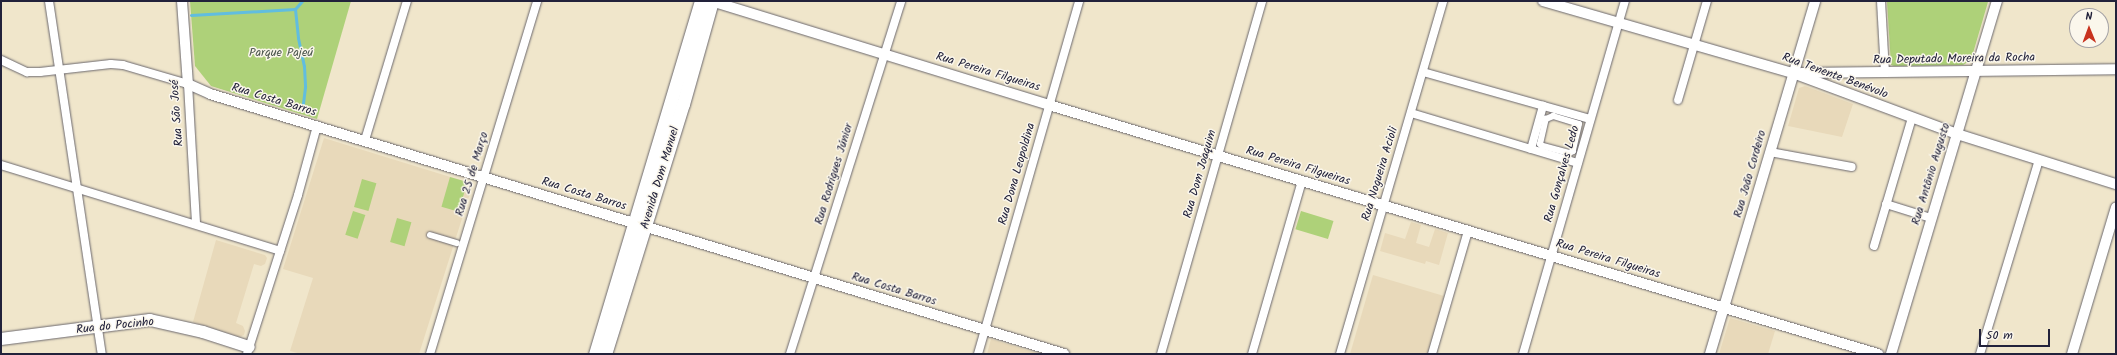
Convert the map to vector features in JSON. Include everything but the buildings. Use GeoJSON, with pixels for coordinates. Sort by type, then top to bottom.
{"type":"FeatureCollection","features":[{"type":"Feature","properties":{"kind":"main road","name":"Avenida Dom Manuel"},"geometry":{"type":"LineString","coordinates":[[605,354],[701,1]]}},
{"type":"Feature","properties":{"kind":"main road","name":"Avenida Dom Manuel"},"geometry":{"type":"LineString","coordinates":[[595,354],[712,1]]}},
{"type":"Feature","properties":{"kind":"main road","name":"Rua do Pocinho"},"geometry":{"type":"LineString","coordinates":[[1,339],[150,320],[203,332],[248,350]]}},
{"type":"Feature","properties":{"kind":"street"},"geometry":{"type":"LineString","coordinates":[[49,1],[102,354]]}},
{"type":"Feature","properties":{"kind":"street","name":"Rua São José"},"geometry":{"type":"LineString","coordinates":[[182,1],[196,224]]}},
{"type":"Feature","properties":{"kind":"street"},"geometry":{"type":"LineString","coordinates":[[365,140],[407,1]]}},
{"type":"Feature","properties":{"kind":"street","name":"Rua 25 de Março"},"geometry":{"type":"LineString","coordinates":[[430,354],[537,1]]}},
{"type":"Feature","properties":{"kind":"street","name":"Rua Pereira Filgueiras"},"geometry":{"type":"LineString","coordinates":[[712,1],[1049,105],[1878,354]]}},
{"type":"Feature","properties":{"kind":"street","name":"Rua Rodrigues Júnior"},"geometry":{"type":"LineString","coordinates":[[790,354],[901,1]]}},
{"type":"Feature","properties":{"kind":"street","name":"Rua Dona Leopoldina"},"geometry":{"type":"LineString","coordinates":[[978,354],[1078,1]]}},
{"type":"Feature","properties":{"kind":"street","name":"Rua Dom Joaquim"},"geometry":{"type":"LineString","coordinates":[[1161,354],[1262,1]]}},
{"type":"Feature","properties":{"kind":"street","name":"Rua Nogueira Acioli"},"geometry":{"type":"LineString","coordinates":[[1340,354],[1424,72],[1443,1]]}},
{"type":"Feature","properties":{"kind":"street","name":"Rua Tenente Benévolo"},"geometry":{"type":"LineString","coordinates":[[1543,1],[1793,73],[1957,134],[2116,184]]}},
{"type":"Feature","properties":{"kind":"street","name":"Rua Gonçalves Ledo"},"geometry":{"type":"LineString","coordinates":[[1523,354],[1625,1]]}},
{"type":"Feature","properties":{"kind":"street"},"geometry":{"type":"LineString","coordinates":[[1678,100],[1707,1]]}},
{"type":"Feature","properties":{"kind":"street","name":"Rua João Cordeiro"},"geometry":{"type":"LineString","coordinates":[[1710,354],[1815,1]]}},
{"type":"Feature","properties":{"kind":"street"},"geometry":{"type":"LineString","coordinates":[[1881,1],[1885,73]]}},
{"type":"Feature","properties":{"kind":"street","name":"Rua Antônio Augusto"},"geometry":{"type":"LineString","coordinates":[[1891,354],[1997,1]]}},
{"type":"Feature","properties":{"kind":"street"},"geometry":{"type":"LineString","coordinates":[[1,60],[27,72],[123,64],[188,84]]}},
{"type":"Feature","properties":{"kind":"street","name":"Rua Deputado Moreira da Rocha"},"geometry":{"type":"LineString","coordinates":[[1793,73],[1976,72],[2116,69]]}},
{"type":"Feature","properties":{"kind":"street"},"geometry":{"type":"LineString","coordinates":[[1424,72],[1590,119]]}},
{"type":"Feature","properties":{"kind":"street","name":"Rua Costa Barros"},"geometry":{"type":"LineString","coordinates":[[188,84],[210,94],[1064,354]]}},
{"type":"Feature","properties":{"kind":"street"},"geometry":{"type":"LineString","coordinates":[[1531,149],[1543,106]]}},
{"type":"Feature","properties":{"kind":"street"},"geometry":{"type":"LineString","coordinates":[[1411,113],[1578,163]]}},
{"type":"Feature","properties":{"kind":"street"},"geometry":{"type":"LineString","coordinates":[[1553,116],[1579,124],[1573,151],[1565,153],[1542,146],[1540,144],[1546,119],[1553,116]]}},
{"type":"Feature","properties":{"kind":"street"},"geometry":{"type":"LineString","coordinates":[[1874,246],[1912,118]]}},
{"type":"Feature","properties":{"kind":"street"},"geometry":{"type":"LineString","coordinates":[[248,350],[280,251],[316,126]]}},
{"type":"Feature","properties":{"kind":"street"},"geometry":{"type":"LineString","coordinates":[[1770,152],[1852,167]]}},
{"type":"Feature","properties":{"kind":"street"},"geometry":{"type":"LineString","coordinates":[[1980,354],[2039,160]]}},
{"type":"Feature","properties":{"kind":"street"},"geometry":{"type":"LineString","coordinates":[[1,165],[280,251]]}},
{"type":"Feature","properties":{"kind":"street"},"geometry":{"type":"LineString","coordinates":[[1252,354],[1302,181]]}},
{"type":"Feature","properties":{"kind":"street"},"geometry":{"type":"LineString","coordinates":[[1886,204],[1931,218]]}},
{"type":"Feature","properties":{"kind":"street"},"geometry":{"type":"LineString","coordinates":[[2072,354],[2116,207]]}},
{"type":"Feature","properties":{"kind":"street"},"geometry":{"type":"LineString","coordinates":[[1432,354],[1468,231]]}},
{"type":"Feature","properties":{"kind":"street"},"geometry":{"type":"LineString","coordinates":[[430,235],[457,243]]}},
{"type":"Feature","properties":{"kind":"shaded area"},"geometry":{"type":"Polygon","coordinates":[[[1805,86],[1853,104],[1842,137],[1788,126],[1799,88],[1805,86]]]}},
{"type":"Feature","properties":{"kind":"shaded area"},"geometry":{"type":"Polygon","coordinates":[[[324,138],[473,184],[419,354],[301,354],[290,351],[313,278],[283,269],[324,138]]]}},
{"type":"Feature","properties":{"kind":"shaded area"},"geometry":{"type":"Polygon","coordinates":[[[1411,222],[1421,225],[1416,243],[1429,247],[1435,229],[1448,233],[1439,265],[1426,261],[1425,264],[1380,251],[1385,233],[1405,239],[1411,222]]]}},
{"type":"Feature","properties":{"kind":"shaded area"},"geometry":{"type":"Polygon","coordinates":[[[216,240],[265,255],[267,258],[265,264],[261,266],[254,264],[236,323],[243,326],[245,331],[244,335],[239,337],[193,322],[216,240]]]}},
{"type":"Feature","properties":{"kind":"shaded area"},"geometry":{"type":"Polygon","coordinates":[[[1373,275],[1444,296],[1428,354],[1350,354],[1373,275]]]}},
{"type":"Feature","properties":{"kind":"shaded area"},"geometry":{"type":"Polygon","coordinates":[[[1730,318],[1775,331],[1768,354],[1719,354],[1730,318]]]}},
{"type":"Feature","properties":{"kind":"shaded area"},"geometry":{"type":"Polygon","coordinates":[[[991,339],[1040,354],[987,354],[991,339]]]}},
{"type":"Feature","properties":{"kind":"green space","name":"Parque Pajeú"},"geometry":{"type":"Polygon","coordinates":[[[190,1],[351,1],[317,119],[211,86],[195,66],[190,1]]]}},
{"type":"Feature","properties":{"kind":"green space"},"geometry":{"type":"Polygon","coordinates":[[[1887,1],[1988,2],[1971,60],[1963,65],[1891,65],[1887,1]]]}},
{"type":"Feature","properties":{"kind":"green space"},"geometry":{"type":"Polygon","coordinates":[[[450,177],[467,182],[459,212],[441,207],[450,177]]]}},
{"type":"Feature","properties":{"kind":"green space"},"geometry":{"type":"Polygon","coordinates":[[[362,179],[376,183],[368,211],[354,207],[362,179]]]}},
{"type":"Feature","properties":{"kind":"green space"},"geometry":{"type":"Polygon","coordinates":[[[353,211],[365,215],[358,239],[345,235],[353,211]]]}},
{"type":"Feature","properties":{"kind":"green space"},"geometry":{"type":"Polygon","coordinates":[[[1301,211],[1334,221],[1328,239],[1295,229],[1301,211]]]}},
{"type":"Feature","properties":{"kind":"green space"},"geometry":{"type":"Polygon","coordinates":[[[397,218],[411,222],[405,246],[390,242],[397,218]]]}},
{"type":"Feature","properties":{"kind":"waterway"},"geometry":{"type":"LineString","coordinates":[[191,15],[295,9],[302,1]]}},
{"type":"Feature","properties":{"kind":"waterway"},"geometry":{"type":"LineString","coordinates":[[295,9],[298,38],[304,66],[305,87],[302,110]]}}]}
